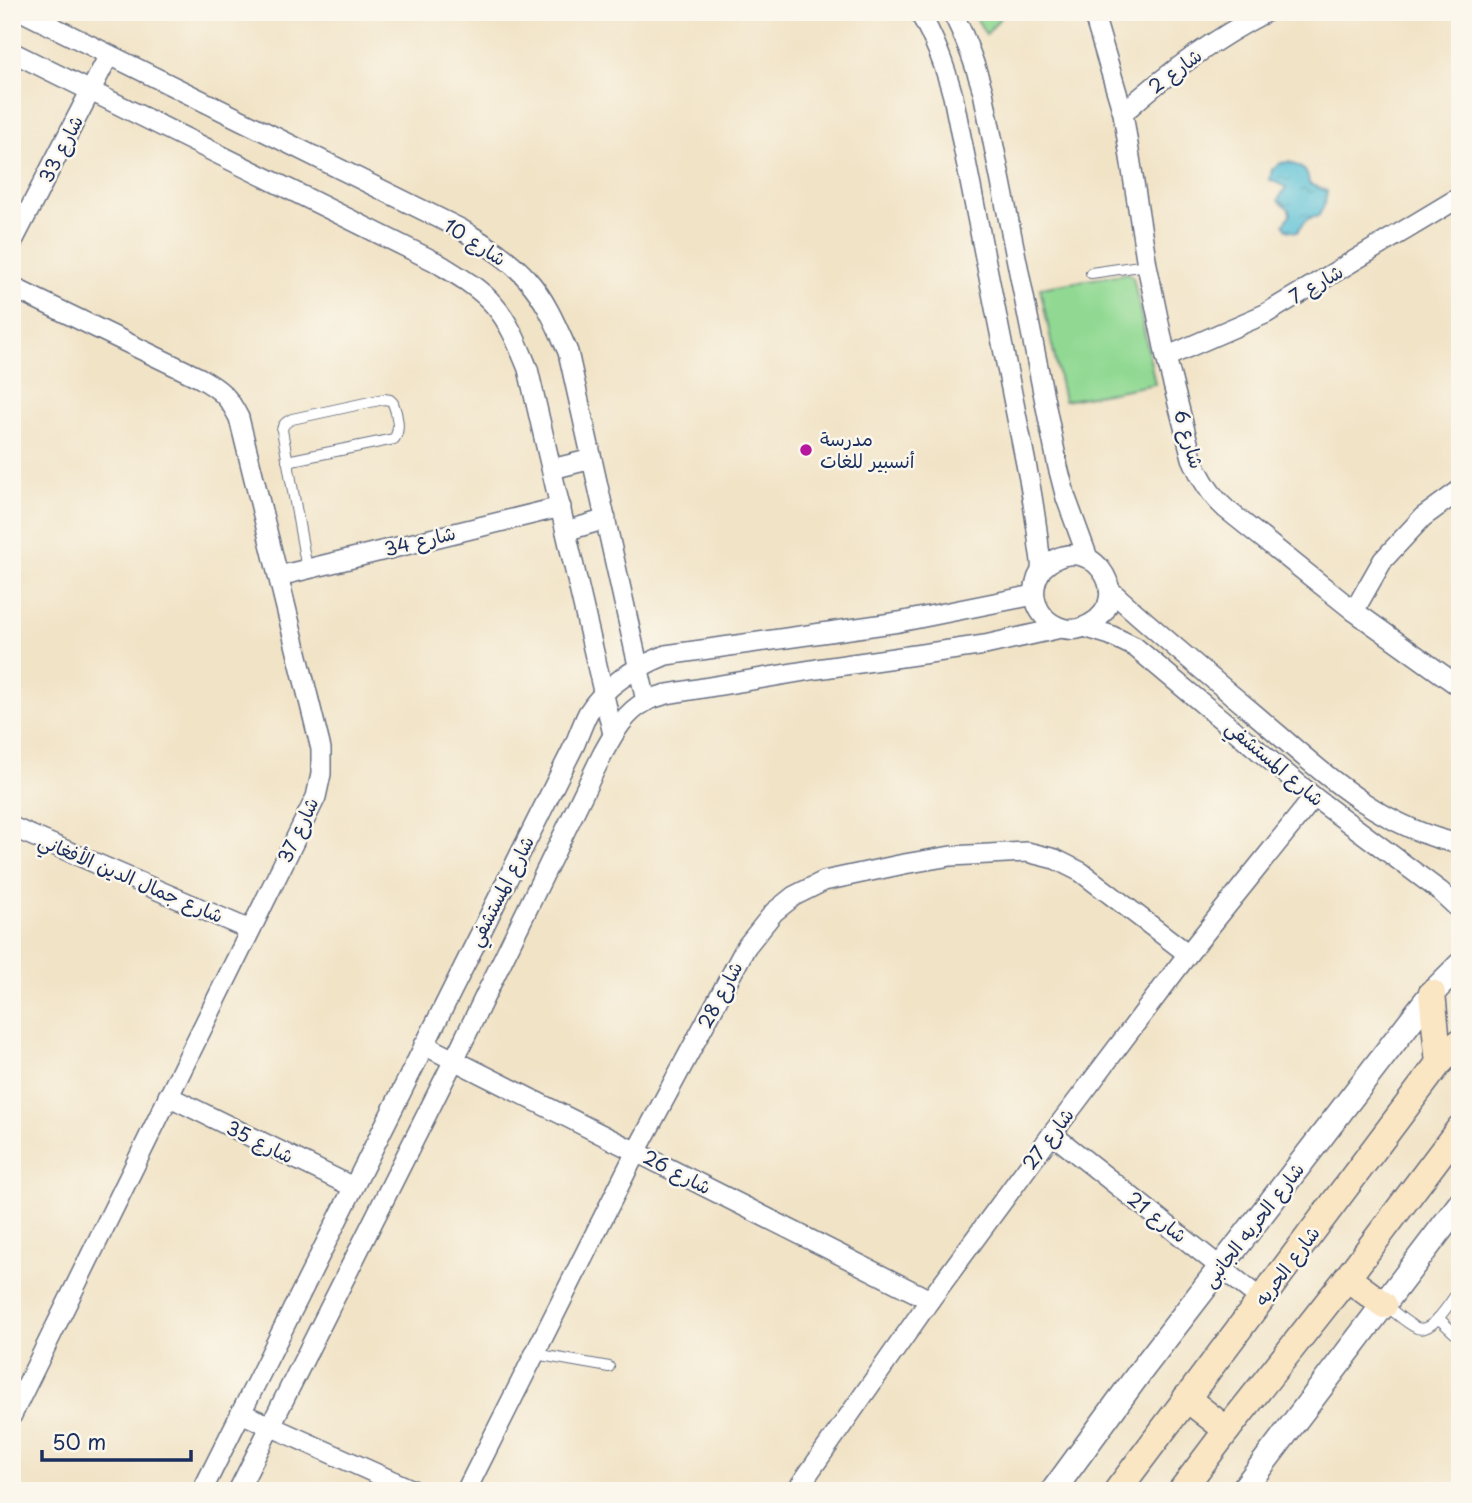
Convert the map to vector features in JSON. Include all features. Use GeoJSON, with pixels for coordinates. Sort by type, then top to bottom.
{"type":"FeatureCollection","features":[{"type":"Feature","properties":{"kind":"main road"},"geometry":{"type":"LineString","coordinates":[[1432,993],[1439,1063]]}},
{"type":"Feature","properties":{"kind":"main road","name":"شارع الحريه"},"geometry":{"type":"LineString","coordinates":[[1117,1491],[1439,1063],[1460,1042]]}},
{"type":"Feature","properties":{"kind":"main road"},"geometry":{"type":"LineString","coordinates":[[1181,1491],[1454,1145]]}},
{"type":"Feature","properties":{"kind":"main road"},"geometry":{"type":"LineString","coordinates":[[1347,1278],[1384,1305]]}},
{"type":"Feature","properties":{"kind":"main road"},"geometry":{"type":"LineString","coordinates":[[1186,1398],[1227,1430]]}},
{"type":"Feature","properties":{"kind":"street","name":"شارع 10"},"geometry":{"type":"LineString","coordinates":[[23,12],[461,229],[495,251],[527,279],[551,314],[568,352],[646,701]]}},
{"type":"Feature","properties":{"kind":"street"},"geometry":{"type":"LineString","coordinates":[[919,12],[933,36],[953,96],[1035,510],[1041,570]]}},
{"type":"Feature","properties":{"kind":"street"},"geometry":{"type":"LineString","coordinates":[[952,12],[975,62],[983,92],[1058,467],[1066,498],[1088,558]]}},
{"type":"Feature","properties":{"kind":"street","name":"شارع 6"},"geometry":{"type":"LineString","coordinates":[[1093,12],[1123,113],[1147,265],[1166,357],[1198,473],[1226,509],[1354,611],[1460,687]]}},
{"type":"Feature","properties":{"kind":"street","name":"شارع 2"},"geometry":{"type":"LineString","coordinates":[[1123,113],[1192,56],[1266,12]]}},
{"type":"Feature","properties":{"kind":"street","name":"شارع 10"},"geometry":{"type":"LineString","coordinates":[[12,52],[436,262],[466,281],[494,304],[514,335],[528,369],[613,734]]}},
{"type":"Feature","properties":{"kind":"street","name":"شارع 33"},"geometry":{"type":"LineString","coordinates":[[12,243],[109,55]]}},
{"type":"Feature","properties":{"kind":"street","name":"شارع 7"},"geometry":{"type":"LineString","coordinates":[[1166,357],[1265,314],[1460,197]]}},
{"type":"Feature","properties":{"kind":"street","name":"شارع 37"},"geometry":{"type":"LineString","coordinates":[[12,287],[200,378],[217,388],[230,401],[239,418],[321,750],[321,774],[316,797],[12,1415]]}},
{"type":"Feature","properties":{"kind":"street"},"geometry":{"type":"LineString","coordinates":[[552,469],[592,459]]}},
{"type":"Feature","properties":{"kind":"street"},"geometry":{"type":"LineString","coordinates":[[1354,611],[1383,560],[1423,517],[1460,490]]}},
{"type":"Feature","properties":{"kind":"street","name":"شارع 34"},"geometry":{"type":"LineString","coordinates":[[278,576],[561,507]]}},
{"type":"Feature","properties":{"kind":"street"},"geometry":{"type":"LineString","coordinates":[[566,531],[606,519]]}},
{"type":"Feature","properties":{"kind":"street"},"geometry":{"type":"LineString","coordinates":[[1078,555],[1088,558],[1103,570],[1110,589],[1106,608],[1093,623],[1084,627],[1061,628],[1046,619],[1036,604],[1034,595],[1037,578],[1049,562],[1058,557],[1078,555]]}},
{"type":"Feature","properties":{"kind":"street","name":"شارع المستشفي"},"geometry":{"type":"LineString","coordinates":[[1110,589],[1151,627],[1338,784],[1386,817],[1441,840],[1460,844]]}},
{"type":"Feature","properties":{"kind":"street","name":"شارع المستشفي"},"geometry":{"type":"LineString","coordinates":[[202,1491],[588,713],[604,693],[638,666],[666,655],[899,622],[1034,595]]}},
{"type":"Feature","properties":{"kind":"street","name":"شارع المستشفي"},"geometry":{"type":"LineString","coordinates":[[1084,627],[1135,647],[1314,797],[1440,891],[1460,909]]}},
{"type":"Feature","properties":{"kind":"street","name":"شارع المستشفي"},"geometry":{"type":"LineString","coordinates":[[238,1491],[454,1060],[613,734],[627,715],[646,701],[667,694],[985,645],[1061,628]]}},
{"type":"Feature","properties":{"kind":"street","name":"شارع 27"},"geometry":{"type":"LineString","coordinates":[[796,1491],[930,1300],[1052,1134],[1188,954],[1314,797]]}},
{"type":"Feature","properties":{"kind":"street","name":"شارع جمال الدين الأفغاني"},"geometry":{"type":"LineString","coordinates":[[12,827],[250,929]]}},
{"type":"Feature","properties":{"kind":"street","name":"شارع 28"},"geometry":{"type":"LineString","coordinates":[[466,1491],[636,1152],[746,947],[774,912],[794,896],[824,881],[904,864],[951,856],[1027,852],[1055,859],[1082,872],[1188,954]]}},
{"type":"Feature","properties":{"kind":"street","name":"شارع الحريه الجانبى"},"geometry":{"type":"LineString","coordinates":[[1053,1491],[1135,1379],[1432,993],[1460,965]]}},
{"type":"Feature","properties":{"kind":"street","name":"شارع 26"},"geometry":{"type":"LineString","coordinates":[[424,1045],[930,1300]]}},
{"type":"Feature","properties":{"kind":"street","name":"شارع 35"},"geometry":{"type":"LineString","coordinates":[[168,1096],[352,1187]]}},
{"type":"Feature","properties":{"kind":"street","name":"شارع 21"},"geometry":{"type":"LineString","coordinates":[[1052,1134],[1262,1300]]}},
{"type":"Feature","properties":{"kind":"street"},"geometry":{"type":"LineString","coordinates":[[1242,1491],[1460,1204]]}},
{"type":"Feature","properties":{"kind":"street"},"geometry":{"type":"LineString","coordinates":[[241,1413],[415,1491]]}},
{"type":"Feature","properties":{"kind":"lane"},"geometry":{"type":"LineString","coordinates":[[1091,273],[1147,265]]}},
{"type":"Feature","properties":{"kind":"lane"},"geometry":{"type":"LineString","coordinates":[[287,461],[394,439],[398,430],[393,403],[384,399],[284,423],[282,430],[287,461],[307,569]]}},
{"type":"Feature","properties":{"kind":"lane"},"geometry":{"type":"LineString","coordinates":[[1384,1305],[1421,1329],[1430,1327],[1460,1289]]}},
{"type":"Feature","properties":{"kind":"lane"},"geometry":{"type":"LineString","coordinates":[[1438,1318],[1460,1338]]}},
{"type":"Feature","properties":{"kind":"lane"},"geometry":{"type":"LineString","coordinates":[[535,1354],[608,1367]]}},
{"type":"Feature","properties":{"kind":"green space"},"geometry":{"type":"Polygon","coordinates":[[[973,12],[1005,12],[986,35],[973,12]]]}},
{"type":"Feature","properties":{"kind":"green space"},"geometry":{"type":"Polygon","coordinates":[[[1128,273],[1133,277],[1155,384],[1064,401],[1040,288],[1128,273]]]}},
{"type":"Feature","properties":{"kind":"water"},"geometry":{"type":"Polygon","coordinates":[[[1289,162],[1304,170],[1309,184],[1327,191],[1325,204],[1318,217],[1308,219],[1297,232],[1287,230],[1284,224],[1290,215],[1289,209],[1278,200],[1286,187],[1270,180],[1272,169],[1281,163],[1289,162]]]}},
{"type":"Feature","properties":{"kind":"place","name":"مدرسة أنسبير للغات"},"geometry":{"type":"Point","coordinates":[806,450]}}]}
